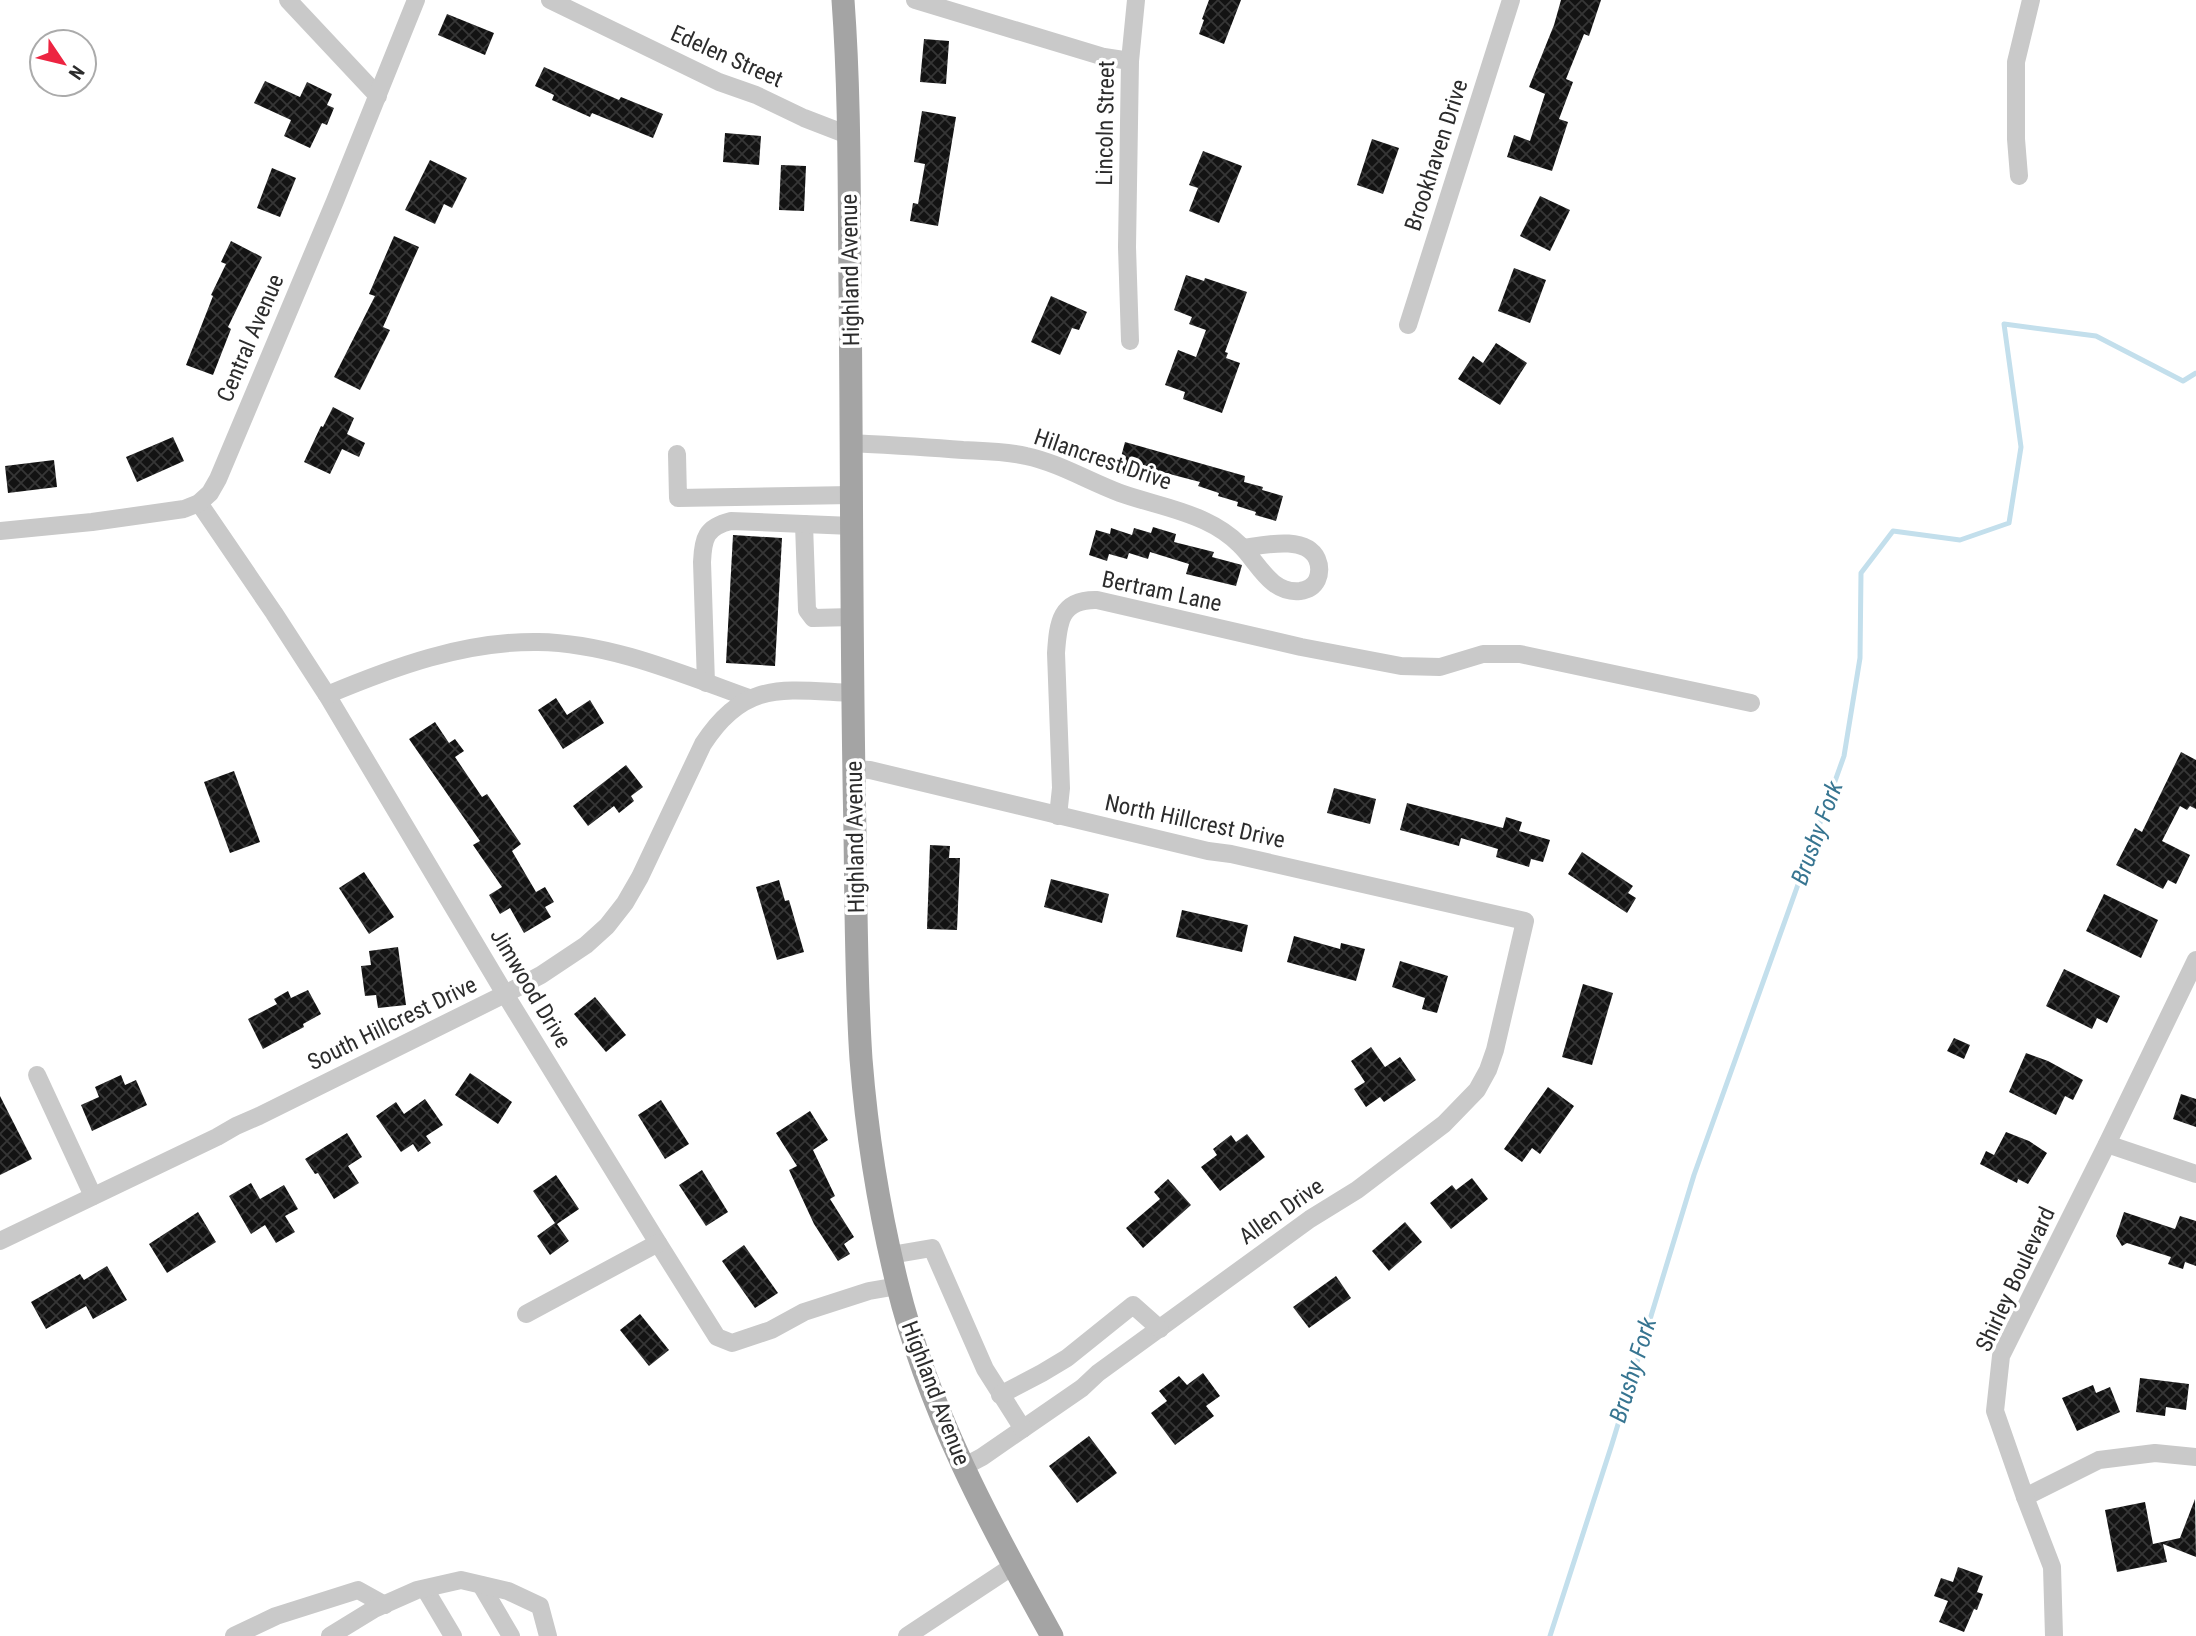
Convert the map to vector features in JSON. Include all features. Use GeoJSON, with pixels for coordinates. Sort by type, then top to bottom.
{"type":"FeatureCollection","features":[{"type":"Feature","properties":{"kind":"main road","name":"Highland Avenue"},"geometry":{"type":"LineString","coordinates":[[843,0],[848,135],[853,769],[861,1059],[873,1168],[898,1286],[919,1359],[963,1467],[1052,1636]]}},
{"type":"Feature","properties":{"kind":"street"},"geometry":{"type":"LineString","coordinates":[[288,0],[378,96]]}},
{"type":"Feature","properties":{"kind":"street","name":"Central Avenue"},"geometry":{"type":"LineString","coordinates":[[199,503],[210,493],[218,479],[416,0]]}},
{"type":"Feature","properties":{"kind":"street","name":"Edelen Street"},"geometry":{"type":"LineString","coordinates":[[550,0],[719,82],[757,95],[804,118],[848,135]]}},
{"type":"Feature","properties":{"kind":"street"},"geometry":{"type":"LineString","coordinates":[[915,0],[1104,57],[1130,61]]}},
{"type":"Feature","properties":{"kind":"street","name":"Lincoln Street"},"geometry":{"type":"LineString","coordinates":[[1130,341],[1127,247],[1130,61],[1136,0]]}},
{"type":"Feature","properties":{"kind":"street","name":"Brookhaven Drive"},"geometry":{"type":"LineString","coordinates":[[1408,325],[1511,0]]}},
{"type":"Feature","properties":{"kind":"street"},"geometry":{"type":"LineString","coordinates":[[2019,176],[2015,139],[2016,62],[2031,0]]}},
{"type":"Feature","properties":{"kind":"street","name":"Hilancrest Drive"},"geometry":{"type":"LineString","coordinates":[[851,443],[1026,456],[1056,465],[1119,493],[1188,514],[1220,529],[1244,548]]}},
{"type":"Feature","properties":{"kind":"street"},"geometry":{"type":"LineString","coordinates":[[677,454],[678,498],[852,495]]}},
{"type":"Feature","properties":{"kind":"street"},"geometry":{"type":"LineString","coordinates":[[0,531],[144,516],[184,509],[199,503]]}},
{"type":"Feature","properties":{"kind":"street","name":"Jimwood Drive"},"geometry":{"type":"LineString","coordinates":[[199,503],[327,695],[505,994],[717,1337],[732,1343],[771,1330],[804,1312],[869,1291],[898,1286]]}},
{"type":"Feature","properties":{"kind":"street"},"geometry":{"type":"LineString","coordinates":[[706,683],[702,562],[706,535],[717,524],[731,521],[852,526]]}},
{"type":"Feature","properties":{"kind":"street"},"geometry":{"type":"LineString","coordinates":[[804,524],[807,610],[813,618],[853,617]]}},
{"type":"Feature","properties":{"kind":"street","name":"Bertram Lane"},"geometry":{"type":"LineString","coordinates":[[1058,816],[1061,788],[1057,634],[1061,619],[1075,603],[1097,600],[1301,647],[1401,666],[1440,667],[1483,654],[1520,654],[1751,703]]}},
{"type":"Feature","properties":{"kind":"street"},"geometry":{"type":"LineString","coordinates":[[327,695],[428,657],[485,646],[538,642],[586,648],[633,659],[748,698]]}},
{"type":"Feature","properties":{"kind":"street","name":"South Hillcrest Drive"},"geometry":{"type":"LineString","coordinates":[[0,1241],[505,994],[564,961],[607,926],[625,903],[703,744],[716,724],[731,709],[748,698],[768,692],[788,690],[853,693]]}},
{"type":"Feature","properties":{"kind":"street","name":"North Hillcrest Drive"},"geometry":{"type":"LineString","coordinates":[[853,769],[870,770],[1208,851],[1231,853],[1525,921]]}},
{"type":"Feature","properties":{"kind":"street","name":"Allen Drive"},"geometry":{"type":"LineString","coordinates":[[963,1467],[1023,1429],[1310,1219],[1357,1190],[1461,1108],[1477,1090],[1496,1050],[1525,921]]}},
{"type":"Feature","properties":{"kind":"street","name":"Shirley Boulevard"},"geometry":{"type":"LineString","coordinates":[[2054,1636],[2052,1567],[1996,1411],[2001,1356],[2196,960]]}},
{"type":"Feature","properties":{"kind":"street"},"geometry":{"type":"LineString","coordinates":[[37,1075],[93,1196]]}},
{"type":"Feature","properties":{"kind":"street"},"geometry":{"type":"LineString","coordinates":[[2107,1144],[2196,1174]]}},
{"type":"Feature","properties":{"kind":"street"},"geometry":{"type":"LineString","coordinates":[[526,1314],[657,1243]]}},
{"type":"Feature","properties":{"kind":"street"},"geometry":{"type":"LineString","coordinates":[[891,1255],[932,1248],[985,1369],[1023,1429]]}},
{"type":"Feature","properties":{"kind":"street"},"geometry":{"type":"LineString","coordinates":[[1000,1395],[1067,1358],[1133,1305],[1160,1329]]}},
{"type":"Feature","properties":{"kind":"street"},"geometry":{"type":"LineString","coordinates":[[2025,1497],[2099,1460],[2155,1453],[2196,1457]]}},
{"type":"Feature","properties":{"kind":"street"},"geometry":{"type":"LineString","coordinates":[[907,1636],[1013,1566]]}},
{"type":"Feature","properties":{"kind":"street"},"geometry":{"type":"LineString","coordinates":[[330,1636],[385,1605],[425,1588],[461,1580],[508,1591],[540,1606],[548,1636]]}},
{"type":"Feature","properties":{"kind":"street"},"geometry":{"type":"LineString","coordinates":[[481,1585],[510,1636]]}},
{"type":"Feature","properties":{"kind":"street"},"geometry":{"type":"LineString","coordinates":[[425,1588],[453,1636]]}},
{"type":"Feature","properties":{"kind":"street"},"geometry":{"type":"LineString","coordinates":[[234,1636],[276,1616],[358,1590],[385,1605]]}},
{"type":"Feature","properties":{"kind":"building"},"geometry":{"type":"Polygon","coordinates":[[[1209,0],[1241,0],[1224,44],[1199,34],[1209,0]]]}},
{"type":"Feature","properties":{"kind":"building"},"geometry":{"type":"Polygon","coordinates":[[[1561,0],[1601,0],[1589,36],[1584,34],[1566,79],[1573,82],[1559,119],[1568,122],[1552,171],[1507,157],[1514,135],[1530,141],[1545,94],[1529,87],[1561,0]]]}},
{"type":"Feature","properties":{"kind":"building"},"geometry":{"type":"Polygon","coordinates":[[[447,14],[494,33],[485,55],[438,35],[447,14]]]}},
{"type":"Feature","properties":{"kind":"building"},"geometry":{"type":"Polygon","coordinates":[[[924,39],[949,41],[946,84],[920,82],[924,39]]]}},
{"type":"Feature","properties":{"kind":"building"},"geometry":{"type":"Polygon","coordinates":[[[544,67],[619,100],[621,97],[663,114],[653,138],[592,113],[590,117],[552,100],[554,95],[535,86],[544,67]]]}},
{"type":"Feature","properties":{"kind":"building"},"geometry":{"type":"Polygon","coordinates":[[[265,81],[300,97],[307,82],[332,94],[327,105],[334,108],[327,125],[322,123],[310,148],[284,136],[291,120],[254,103],[265,81]]]}},
{"type":"Feature","properties":{"kind":"building"},"geometry":{"type":"Polygon","coordinates":[[[922,111],[956,117],[938,226],[910,221],[913,203],[918,204],[925,164],[914,162],[922,111]]]}},
{"type":"Feature","properties":{"kind":"building"},"geometry":{"type":"Polygon","coordinates":[[[725,133],[761,136],[759,165],[723,162],[725,133]]]}},
{"type":"Feature","properties":{"kind":"building"},"geometry":{"type":"Polygon","coordinates":[[[1372,139],[1399,148],[1383,194],[1357,185],[1372,139]]]}},
{"type":"Feature","properties":{"kind":"building"},"geometry":{"type":"Polygon","coordinates":[[[1203,151],[1242,166],[1219,223],[1189,211],[1198,188],[1189,185],[1203,151]]]}},
{"type":"Feature","properties":{"kind":"building"},"geometry":{"type":"Polygon","coordinates":[[[430,160],[467,178],[452,208],[444,204],[435,224],[405,210],[430,160]]]}},
{"type":"Feature","properties":{"kind":"building"},"geometry":{"type":"Polygon","coordinates":[[[781,165],[806,166],[804,211],[779,210],[781,165]]]}},
{"type":"Feature","properties":{"kind":"building"},"geometry":{"type":"Polygon","coordinates":[[[272,168],[296,178],[280,217],[257,208],[272,168]]]}},
{"type":"Feature","properties":{"kind":"building"},"geometry":{"type":"Polygon","coordinates":[[[1540,196],[1570,210],[1550,251],[1520,236],[1540,196]]]}},
{"type":"Feature","properties":{"kind":"building"},"geometry":{"type":"Polygon","coordinates":[[[394,236],[419,247],[383,327],[390,330],[360,390],[334,377],[375,296],[369,294],[394,236]]]}},
{"type":"Feature","properties":{"kind":"building"},"geometry":{"type":"Polygon","coordinates":[[[231,241],[262,257],[228,327],[231,329],[213,375],[186,365],[213,296],[211,295],[226,264],[221,262],[231,241]]]}},
{"type":"Feature","properties":{"kind":"building"},"geometry":{"type":"Polygon","coordinates":[[[1514,268],[1546,280],[1530,323],[1498,311],[1514,268]]]}},
{"type":"Feature","properties":{"kind":"building"},"geometry":{"type":"Polygon","coordinates":[[[1186,275],[1204,281],[1205,278],[1247,292],[1225,352],[1228,353],[1226,358],[1240,363],[1222,413],[1183,399],[1185,392],[1165,385],[1178,350],[1196,357],[1206,330],[1189,324],[1192,317],[1174,310],[1186,275]]]}},
{"type":"Feature","properties":{"kind":"building"},"geometry":{"type":"Polygon","coordinates":[[[1051,296],[1087,312],[1079,330],[1072,328],[1060,355],[1031,342],[1051,296]]]}},
{"type":"Feature","properties":{"kind":"building"},"geometry":{"type":"Polygon","coordinates":[[[1496,343],[1527,363],[1500,405],[1458,379],[1473,356],[1483,363],[1496,343]]]}},
{"type":"Feature","properties":{"kind":"building"},"geometry":{"type":"Polygon","coordinates":[[[333,407],[354,418],[347,434],[365,443],[359,457],[342,449],[330,474],[304,462],[333,407]]]}},
{"type":"Feature","properties":{"kind":"building"},"geometry":{"type":"Polygon","coordinates":[[[173,437],[184,461],[137,482],[126,457],[173,437]]]}},
{"type":"Feature","properties":{"kind":"building"},"geometry":{"type":"Polygon","coordinates":[[[1125,442],[1245,476],[1244,482],[1283,496],[1276,521],[1255,515],[1256,512],[1237,506],[1238,502],[1198,486],[1200,482],[1162,472],[1160,477],[1141,472],[1139,478],[1117,472],[1125,442]]]}},
{"type":"Feature","properties":{"kind":"building"},"geometry":{"type":"Polygon","coordinates":[[[54,460],[57,487],[8,493],[5,466],[54,460]]]}},
{"type":"Feature","properties":{"kind":"building"},"geometry":{"type":"Polygon","coordinates":[[[1153,527],[1176,534],[1174,542],[1214,552],[1212,557],[1242,565],[1236,586],[1186,574],[1189,564],[1150,552],[1148,559],[1129,553],[1127,559],[1109,554],[1107,561],[1089,555],[1096,530],[1110,534],[1111,528],[1132,535],[1134,528],[1151,533],[1153,527]]]}},
{"type":"Feature","properties":{"kind":"building"},"geometry":{"type":"Polygon","coordinates":[[[733,535],[782,538],[775,666],[726,663],[733,535]]]}},
{"type":"Feature","properties":{"kind":"building"},"geometry":{"type":"Polygon","coordinates":[[[556,698],[567,715],[590,700],[604,723],[563,749],[538,710],[556,698]]]}},
{"type":"Feature","properties":{"kind":"building"},"geometry":{"type":"Polygon","coordinates":[[[435,722],[449,743],[455,739],[464,751],[455,757],[482,797],[487,794],[521,844],[512,851],[536,892],[545,887],[554,902],[545,907],[551,917],[524,933],[510,908],[500,914],[489,895],[502,887],[473,845],[480,841],[409,739],[435,722]]]}},
{"type":"Feature","properties":{"kind":"building"},"geometry":{"type":"Polygon","coordinates":[[[2181,752],[2196,760],[2196,809],[2190,806],[2187,810],[2180,806],[2162,841],[2190,855],[2176,884],[2168,880],[2163,889],[2116,865],[2135,828],[2142,832],[2181,752]]]}},
{"type":"Feature","properties":{"kind":"building"},"geometry":{"type":"Polygon","coordinates":[[[626,765],[643,787],[631,796],[634,801],[619,813],[614,806],[588,826],[573,806],[626,765]]]}},
{"type":"Feature","properties":{"kind":"building"},"geometry":{"type":"Polygon","coordinates":[[[234,771],[260,842],[230,853],[204,782],[234,771]]]}},
{"type":"Feature","properties":{"kind":"building"},"geometry":{"type":"Polygon","coordinates":[[[1334,788],[1376,799],[1370,824],[1327,813],[1334,788]]]}},
{"type":"Feature","properties":{"kind":"building"},"geometry":{"type":"Polygon","coordinates":[[[1407,803],[1503,828],[1506,817],[1522,822],[1519,831],[1550,840],[1543,862],[1531,859],[1529,867],[1496,857],[1498,849],[1461,838],[1459,846],[1400,830],[1407,803]]]}},
{"type":"Feature","properties":{"kind":"building"},"geometry":{"type":"Polygon","coordinates":[[[930,845],[950,846],[949,858],[960,858],[957,930],[927,929],[930,845]]]}},
{"type":"Feature","properties":{"kind":"building"},"geometry":{"type":"Polygon","coordinates":[[[1582,852],[1633,886],[1628,893],[1636,898],[1627,913],[1568,874],[1582,852]]]}},
{"type":"Feature","properties":{"kind":"building"},"geometry":{"type":"Polygon","coordinates":[[[364,872],[394,917],[369,934],[339,888],[364,872]]]}},
{"type":"Feature","properties":{"kind":"building"},"geometry":{"type":"Polygon","coordinates":[[[1051,879],[1109,894],[1102,923],[1044,907],[1051,879]]]}},
{"type":"Feature","properties":{"kind":"building"},"geometry":{"type":"Polygon","coordinates":[[[779,880],[785,901],[789,900],[804,952],[777,960],[756,887],[779,880]]]}},
{"type":"Feature","properties":{"kind":"building"},"geometry":{"type":"Polygon","coordinates":[[[2104,894],[2158,920],[2141,958],[2086,931],[2104,894]]]}},
{"type":"Feature","properties":{"kind":"building"},"geometry":{"type":"Polygon","coordinates":[[[1182,910],[1248,925],[1242,952],[1176,937],[1182,910]]]}},
{"type":"Feature","properties":{"kind":"building"},"geometry":{"type":"Polygon","coordinates":[[[1294,936],[1340,949],[1341,943],[1365,949],[1356,981],[1287,962],[1294,936]]]}},
{"type":"Feature","properties":{"kind":"building"},"geometry":{"type":"Polygon","coordinates":[[[398,947],[406,1005],[378,1008],[376,995],[365,996],[361,966],[371,965],[369,951],[398,947]]]}},
{"type":"Feature","properties":{"kind":"building"},"geometry":{"type":"Polygon","coordinates":[[[1400,961],[1448,976],[1437,1013],[1422,1009],[1425,998],[1392,987],[1400,961]]]}},
{"type":"Feature","properties":{"kind":"building"},"geometry":{"type":"Polygon","coordinates":[[[2064,969],[2120,996],[2107,1023],[2097,1018],[2092,1029],[2046,1006],[2064,969]]]}},
{"type":"Feature","properties":{"kind":"building"},"geometry":{"type":"Polygon","coordinates":[[[1583,984],[1613,993],[1592,1065],[1562,1057],[1583,984]]]}},
{"type":"Feature","properties":{"kind":"building"},"geometry":{"type":"Polygon","coordinates":[[[308,990],[321,1014],[303,1024],[304,1027],[263,1049],[248,1019],[277,1004],[274,999],[288,991],[291,998],[308,990]]]}},
{"type":"Feature","properties":{"kind":"building"},"geometry":{"type":"Polygon","coordinates":[[[595,997],[626,1035],[606,1052],[574,1014],[595,997]]]}},
{"type":"Feature","properties":{"kind":"building"},"geometry":{"type":"Polygon","coordinates":[[[1954,1038],[1970,1045],[1964,1059],[1947,1051],[1954,1038]]]}},
{"type":"Feature","properties":{"kind":"building"},"geometry":{"type":"Polygon","coordinates":[[[1371,1047],[1385,1067],[1400,1057],[1416,1080],[1384,1102],[1380,1097],[1366,1107],[1354,1089],[1365,1082],[1351,1061],[1371,1047]]]}},
{"type":"Feature","properties":{"kind":"building"},"geometry":{"type":"Polygon","coordinates":[[[2026,1053],[2048,1061],[2083,1080],[2073,1100],[2065,1096],[2056,1115],[2009,1092],[2026,1053]]]}},
{"type":"Feature","properties":{"kind":"building"},"geometry":{"type":"Polygon","coordinates":[[[470,1073],[512,1102],[498,1124],[455,1095],[470,1073]]]}},
{"type":"Feature","properties":{"kind":"building"},"geometry":{"type":"Polygon","coordinates":[[[121,1075],[125,1085],[136,1080],[147,1105],[92,1131],[81,1105],[99,1097],[95,1087],[121,1075]]]}},
{"type":"Feature","properties":{"kind":"building"},"geometry":{"type":"Polygon","coordinates":[[[1548,1087],[1574,1106],[1540,1154],[1532,1148],[1522,1162],[1504,1149],[1548,1087]]]}},
{"type":"Feature","properties":{"kind":"building"},"geometry":{"type":"Polygon","coordinates":[[[2181,1094],[2196,1099],[2196,1127],[2173,1119],[2181,1094]]]}},
{"type":"Feature","properties":{"kind":"building"},"geometry":{"type":"Polygon","coordinates":[[[0,1096],[32,1159],[0,1175],[0,1096]]]}},
{"type":"Feature","properties":{"kind":"building"},"geometry":{"type":"Polygon","coordinates":[[[425,1099],[443,1125],[426,1136],[431,1143],[418,1152],[413,1144],[401,1152],[376,1116],[396,1102],[404,1114],[425,1099]]]}},
{"type":"Feature","properties":{"kind":"building"},"geometry":{"type":"Polygon","coordinates":[[[661,1100],[689,1144],[665,1159],[638,1115],[661,1100]]]}},
{"type":"Feature","properties":{"kind":"building"},"geometry":{"type":"Polygon","coordinates":[[[810,1111],[828,1140],[813,1150],[835,1196],[830,1199],[854,1237],[844,1244],[850,1254],[838,1261],[814,1224],[789,1170],[797,1166],[776,1133],[810,1111]]]}},
{"type":"Feature","properties":{"kind":"building"},"geometry":{"type":"Polygon","coordinates":[[[2006,1132],[2029,1141],[2047,1153],[2028,1184],[2018,1179],[2017,1183],[1980,1164],[1986,1151],[1994,1155],[2006,1132]]]}},
{"type":"Feature","properties":{"kind":"building"},"geometry":{"type":"Polygon","coordinates":[[[347,1133],[362,1157],[348,1166],[359,1183],[334,1199],[318,1173],[315,1174],[305,1159],[347,1133]]]}},
{"type":"Feature","properties":{"kind":"building"},"geometry":{"type":"Polygon","coordinates":[[[1247,1134],[1265,1157],[1220,1191],[1201,1167],[1217,1155],[1213,1149],[1231,1135],[1236,1142],[1247,1134]]]}},
{"type":"Feature","properties":{"kind":"building"},"geometry":{"type":"Polygon","coordinates":[[[702,1170],[728,1212],[706,1226],[679,1185],[702,1170]]]}},
{"type":"Feature","properties":{"kind":"building"},"geometry":{"type":"Polygon","coordinates":[[[556,1175],[579,1209],[557,1224],[569,1241],[550,1255],[537,1236],[555,1223],[533,1191],[556,1175]]]}},
{"type":"Feature","properties":{"kind":"building"},"geometry":{"type":"Polygon","coordinates":[[[1472,1178],[1488,1199],[1451,1229],[1430,1203],[1452,1185],[1456,1190],[1472,1178]]]}},
{"type":"Feature","properties":{"kind":"building"},"geometry":{"type":"Polygon","coordinates":[[[1168,1179],[1191,1205],[1143,1248],[1126,1228],[1160,1199],[1154,1192],[1168,1179]]]}},
{"type":"Feature","properties":{"kind":"building"},"geometry":{"type":"Polygon","coordinates":[[[251,1183],[260,1199],[284,1185],[298,1209],[285,1216],[295,1232],[276,1243],[265,1225],[251,1234],[229,1196],[251,1183]]]}},
{"type":"Feature","properties":{"kind":"building"},"geometry":{"type":"Polygon","coordinates":[[[198,1212],[216,1242],[167,1273],[149,1244],[198,1212]]]}},
{"type":"Feature","properties":{"kind":"building"},"geometry":{"type":"Polygon","coordinates":[[[2124,1212],[2175,1229],[2180,1216],[2196,1221],[2196,1266],[2185,1262],[2183,1269],[2168,1264],[2171,1257],[2127,1243],[2122,1246],[2116,1236],[2124,1212]]]}},
{"type":"Feature","properties":{"kind":"building"},"geometry":{"type":"Polygon","coordinates":[[[1405,1222],[1422,1242],[1389,1271],[1372,1251],[1405,1222]]]}},
{"type":"Feature","properties":{"kind":"building"},"geometry":{"type":"Polygon","coordinates":[[[744,1245],[778,1293],[755,1308],[722,1261],[744,1245]]]}},
{"type":"Feature","properties":{"kind":"building"},"geometry":{"type":"Polygon","coordinates":[[[107,1266],[127,1300],[93,1319],[86,1306],[46,1329],[31,1302],[80,1274],[84,1280],[107,1266]]]}},
{"type":"Feature","properties":{"kind":"building"},"geometry":{"type":"Polygon","coordinates":[[[1336,1276],[1351,1298],[1309,1328],[1293,1307],[1336,1276]]]}},
{"type":"Feature","properties":{"kind":"building"},"geometry":{"type":"Polygon","coordinates":[[[640,1314],[669,1350],[649,1366],[620,1330],[640,1314]]]}},
{"type":"Feature","properties":{"kind":"building"},"geometry":{"type":"Polygon","coordinates":[[[1203,1373],[1220,1396],[1206,1406],[1214,1416],[1175,1445],[1151,1413],[1167,1401],[1159,1391],[1179,1376],[1187,1385],[1203,1373]]]}},
{"type":"Feature","properties":{"kind":"building"},"geometry":{"type":"Polygon","coordinates":[[[2140,1378],[2189,1384],[2186,1410],[2166,1407],[2165,1416],[2136,1412],[2140,1378]]]}},
{"type":"Feature","properties":{"kind":"building"},"geometry":{"type":"Polygon","coordinates":[[[2093,1385],[2096,1393],[2110,1387],[2120,1412],[2077,1431],[2062,1398],[2093,1385]]]}},
{"type":"Feature","properties":{"kind":"building"},"geometry":{"type":"Polygon","coordinates":[[[1089,1436],[1117,1473],[1077,1503],[1049,1466],[1089,1436]]]}},
{"type":"Feature","properties":{"kind":"building"},"geometry":{"type":"Polygon","coordinates":[[[2195,1499],[2196,1557],[2163,1544],[2167,1562],[2117,1572],[2105,1510],[2145,1502],[2153,1544],[2180,1538],[2195,1499]]]}},
{"type":"Feature","properties":{"kind":"building"},"geometry":{"type":"Polygon","coordinates":[[[1958,1567],[1983,1576],[1977,1592],[1983,1594],[1964,1632],[1939,1622],[1948,1601],[1934,1596],[1941,1578],[1953,1582],[1958,1567]]]}},
{"type":"Feature","properties":{"kind":"waterway","name":"Brushy Fork"},"geometry":{"type":"LineString","coordinates":[[1550,1636],[1694,1175],[1844,756],[1860,658],[1861,573],[1893,531],[1960,540],[2009,523],[2021,447],[2004,324],[2096,336],[2183,381],[2196,373]]}}]}
